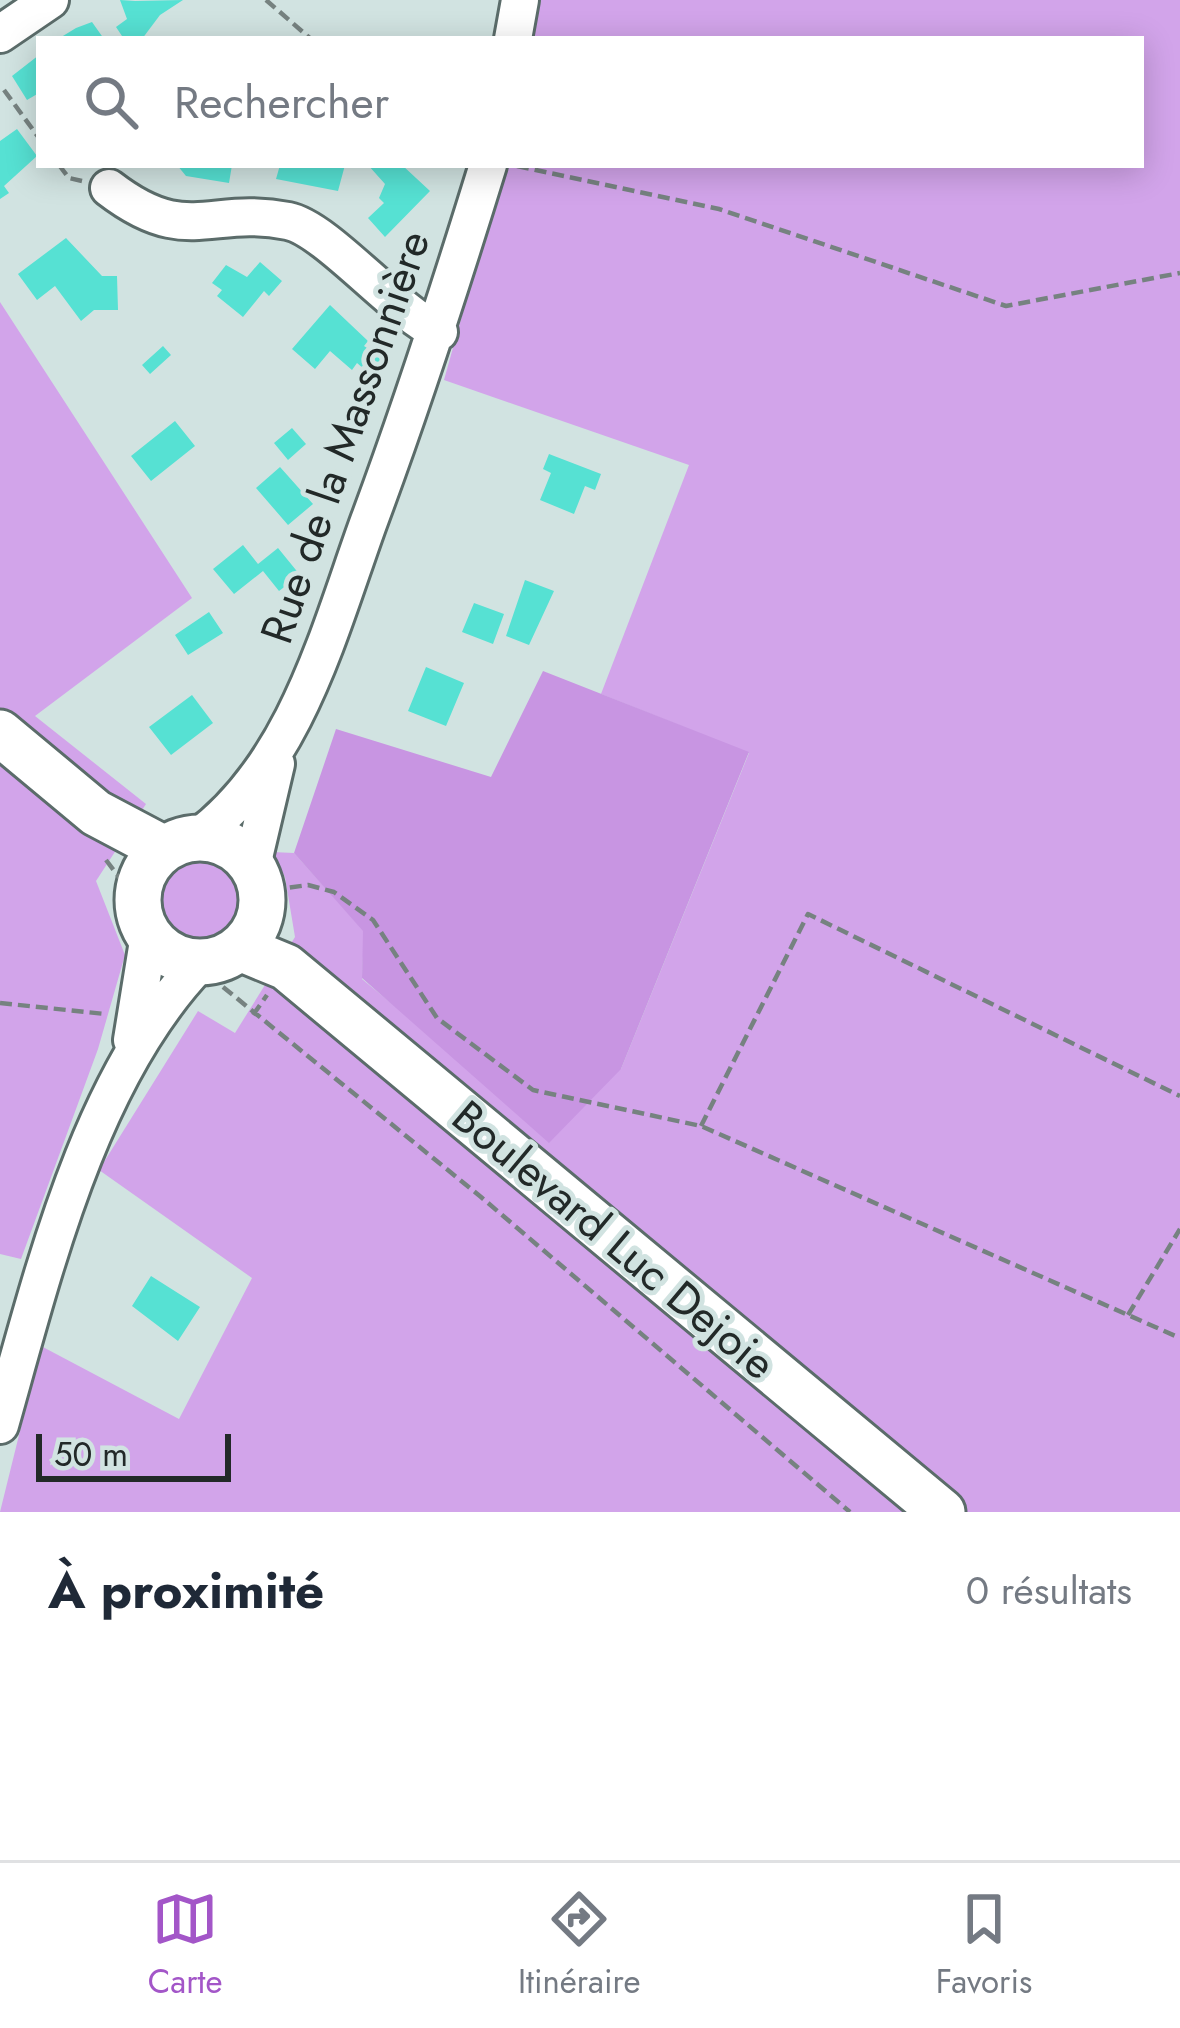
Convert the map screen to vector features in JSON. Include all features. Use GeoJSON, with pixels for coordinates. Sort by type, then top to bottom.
{"type":"FeatureCollection","features":[{"type":"Feature","properties":{"kind":"main road"},"geometry":{"type":"LineString","coordinates":[[0,733],[96,813],[168,856],[229,844],[240,923],[171,955],[149,935],[138,902],[168,856]]}},
{"type":"Feature","properties":{"kind":"main road","name":"Boulevard Luc Dejoie"},"geometry":{"type":"LineString","coordinates":[[240,923],[286,968],[942,1512]]}},
{"type":"Feature","properties":{"kind":"street"},"geometry":{"type":"LineString","coordinates":[[0,34],[50,0]]}},
{"type":"Feature","properties":{"kind":"street"},"geometry":{"type":"LineString","coordinates":[[514,36],[520,0]]}},
{"type":"Feature","properties":{"kind":"street","name":"Rue de la Massonnière"},"geometry":{"type":"LineString","coordinates":[[168,856],[246,793],[283,737],[318,662],[439,332],[487,168]]}},
{"type":"Feature","properties":{"kind":"street"},"geometry":{"type":"LineString","coordinates":[[109,188],[144,215],[172,222],[291,221],[439,332]]}},
{"type":"Feature","properties":{"kind":"street","name":"Rue de la Massonnière"},"geometry":{"type":"LineString","coordinates":[[132,1037],[240,923],[283,737]]}},
{"type":"Feature","properties":{"kind":"street","name":"Rue de la Massonnière"},"geometry":{"type":"LineString","coordinates":[[0,1425],[82,1167],[132,1037],[149,935]]}},
{"type":"Feature","properties":{"kind":"path"},"geometry":{"type":"LineString","coordinates":[[266,0],[308,36]]}},
{"type":"Feature","properties":{"kind":"path"},"geometry":{"type":"LineString","coordinates":[[4,89],[36,133]]}},
{"type":"Feature","properties":{"kind":"path"},"geometry":{"type":"LineString","coordinates":[[526,168],[719,209],[1006,306],[1180,273]]}},
{"type":"Feature","properties":{"kind":"path"},"geometry":{"type":"LineString","coordinates":[[850,1512],[481,1197],[223,988],[240,923],[308,885],[334,892],[373,920],[436,1018],[533,1090],[701,1126],[1180,1339]]}},
{"type":"Feature","properties":{"kind":"path"},"geometry":{"type":"LineString","coordinates":[[701,1126],[808,914],[1180,1096]]}},
{"type":"Feature","properties":{"kind":"path"},"geometry":{"type":"LineString","coordinates":[[0,1003],[56,1005],[132,1037]]}},
{"type":"Feature","properties":{"kind":"path"},"geometry":{"type":"LineString","coordinates":[[1128,1315],[1180,1229]]}},
{"type":"Feature","properties":{"kind":"shaded area"},"geometry":{"type":"Polygon","coordinates":[[[541,0],[1180,0],[1180,1512],[0,1512],[41,1346],[179,1419],[252,1278],[99,1170],[198,1011],[235,1033],[295,937],[285,877],[272,852],[294,853],[364,931],[362,979],[426,1032],[621,1069],[749,753],[601,694],[689,465],[444,380],[503,168],[1144,168],[1144,36],[533,36],[541,0]]]}},
{"type":"Feature","properties":{"kind":"shaded area"},"geometry":{"type":"Polygon","coordinates":[[[0,302],[192,598],[35,716],[146,804],[96,881],[125,955],[98,1049],[21,1259],[0,1254],[0,302]]]}},
{"type":"Feature","properties":{"kind":"shaded area"},"geometry":{"type":"Polygon","coordinates":[[[543,671],[749,752],[621,1069],[549,1143],[362,978],[363,931],[294,853],[336,729],[491,777],[543,671]]]}},
{"type":"Feature","properties":{"kind":"shaded area"},"geometry":{"type":"Polygon","coordinates":[[[201,862],[229,874],[241,902],[229,930],[201,942],[173,930],[161,902],[173,874],[201,862]]]}},
{"type":"Feature","properties":{"kind":"building"},"geometry":{"type":"Polygon","coordinates":[[[120,0],[183,0],[160,15],[144,36],[122,36],[116,27],[127,19],[120,0]]]}},
{"type":"Feature","properties":{"kind":"building"},"geometry":{"type":"Polygon","coordinates":[[[92,22],[102,36],[63,36],[92,22]]]}},
{"type":"Feature","properties":{"kind":"building"},"geometry":{"type":"Polygon","coordinates":[[[36,57],[36,95],[27,100],[12,76],[36,57]]]}},
{"type":"Feature","properties":{"kind":"building"},"geometry":{"type":"Polygon","coordinates":[[[17,129],[36,157],[4,186],[9,193],[0,199],[0,141],[17,129]]]}},
{"type":"Feature","properties":{"kind":"building"},"geometry":{"type":"Polygon","coordinates":[[[179,168],[232,168],[229,183],[186,176],[179,168]]]}},
{"type":"Feature","properties":{"kind":"building"},"geometry":{"type":"Polygon","coordinates":[[[279,168],[344,168],[338,191],[276,179],[279,168]]]}},
{"type":"Feature","properties":{"kind":"building"},"geometry":{"type":"Polygon","coordinates":[[[371,168],[405,168],[430,191],[385,237],[368,218],[384,203],[379,198],[385,184],[371,168]]]}},
{"type":"Feature","properties":{"kind":"building"},"geometry":{"type":"Polygon","coordinates":[[[66,238],[102,276],[117,276],[118,310],[94,310],[81,321],[55,286],[37,300],[18,274],[66,238]]]}},
{"type":"Feature","properties":{"kind":"building"},"geometry":{"type":"Polygon","coordinates":[[[260,262],[282,281],[269,296],[264,291],[243,317],[217,296],[222,290],[212,283],[226,265],[247,277],[260,262]]]}},
{"type":"Feature","properties":{"kind":"building"},"geometry":{"type":"Polygon","coordinates":[[[330,305],[368,341],[364,346],[384,359],[371,375],[357,363],[352,370],[330,351],[315,369],[292,349],[330,305]]]}},
{"type":"Feature","properties":{"kind":"building"},"geometry":{"type":"Polygon","coordinates":[[[163,346],[171,355],[150,374],[142,365],[163,346]]]}},
{"type":"Feature","properties":{"kind":"building"},"geometry":{"type":"Polygon","coordinates":[[[175,421],[195,446],[151,481],[131,456],[175,421]]]}},
{"type":"Feature","properties":{"kind":"building"},"geometry":{"type":"Polygon","coordinates":[[[292,428],[306,444],[288,460],[274,443],[292,428]]]}},
{"type":"Feature","properties":{"kind":"building"},"geometry":{"type":"Polygon","coordinates":[[[549,454],[601,474],[595,490],[585,486],[574,514],[540,500],[551,473],[543,469],[549,454]]]}},
{"type":"Feature","properties":{"kind":"building"},"geometry":{"type":"Polygon","coordinates":[[[280,467],[313,504],[288,525],[256,488],[280,467]]]}},
{"type":"Feature","properties":{"kind":"building"},"geometry":{"type":"Polygon","coordinates":[[[243,545],[258,564],[278,548],[300,575],[279,591],[263,571],[234,594],[213,569],[243,545]]]}},
{"type":"Feature","properties":{"kind":"building"},"geometry":{"type":"Polygon","coordinates":[[[525,580],[554,591],[529,645],[506,636],[525,580]]]}},
{"type":"Feature","properties":{"kind":"building"},"geometry":{"type":"Polygon","coordinates":[[[474,603],[504,614],[493,644],[462,632],[474,603]]]}},
{"type":"Feature","properties":{"kind":"building"},"geometry":{"type":"Polygon","coordinates":[[[209,612],[223,633],[188,655],[175,635],[209,612]]]}},
{"type":"Feature","properties":{"kind":"building"},"geometry":{"type":"Polygon","coordinates":[[[426,667],[464,683],[446,726],[408,711],[426,667]]]}},
{"type":"Feature","properties":{"kind":"building"},"geometry":{"type":"Polygon","coordinates":[[[192,695],[213,723],[171,755],[149,727],[192,695]]]}},
{"type":"Feature","properties":{"kind":"building"},"geometry":{"type":"Polygon","coordinates":[[[151,1276],[200,1307],[178,1341],[132,1306],[151,1276]]]}}]}
